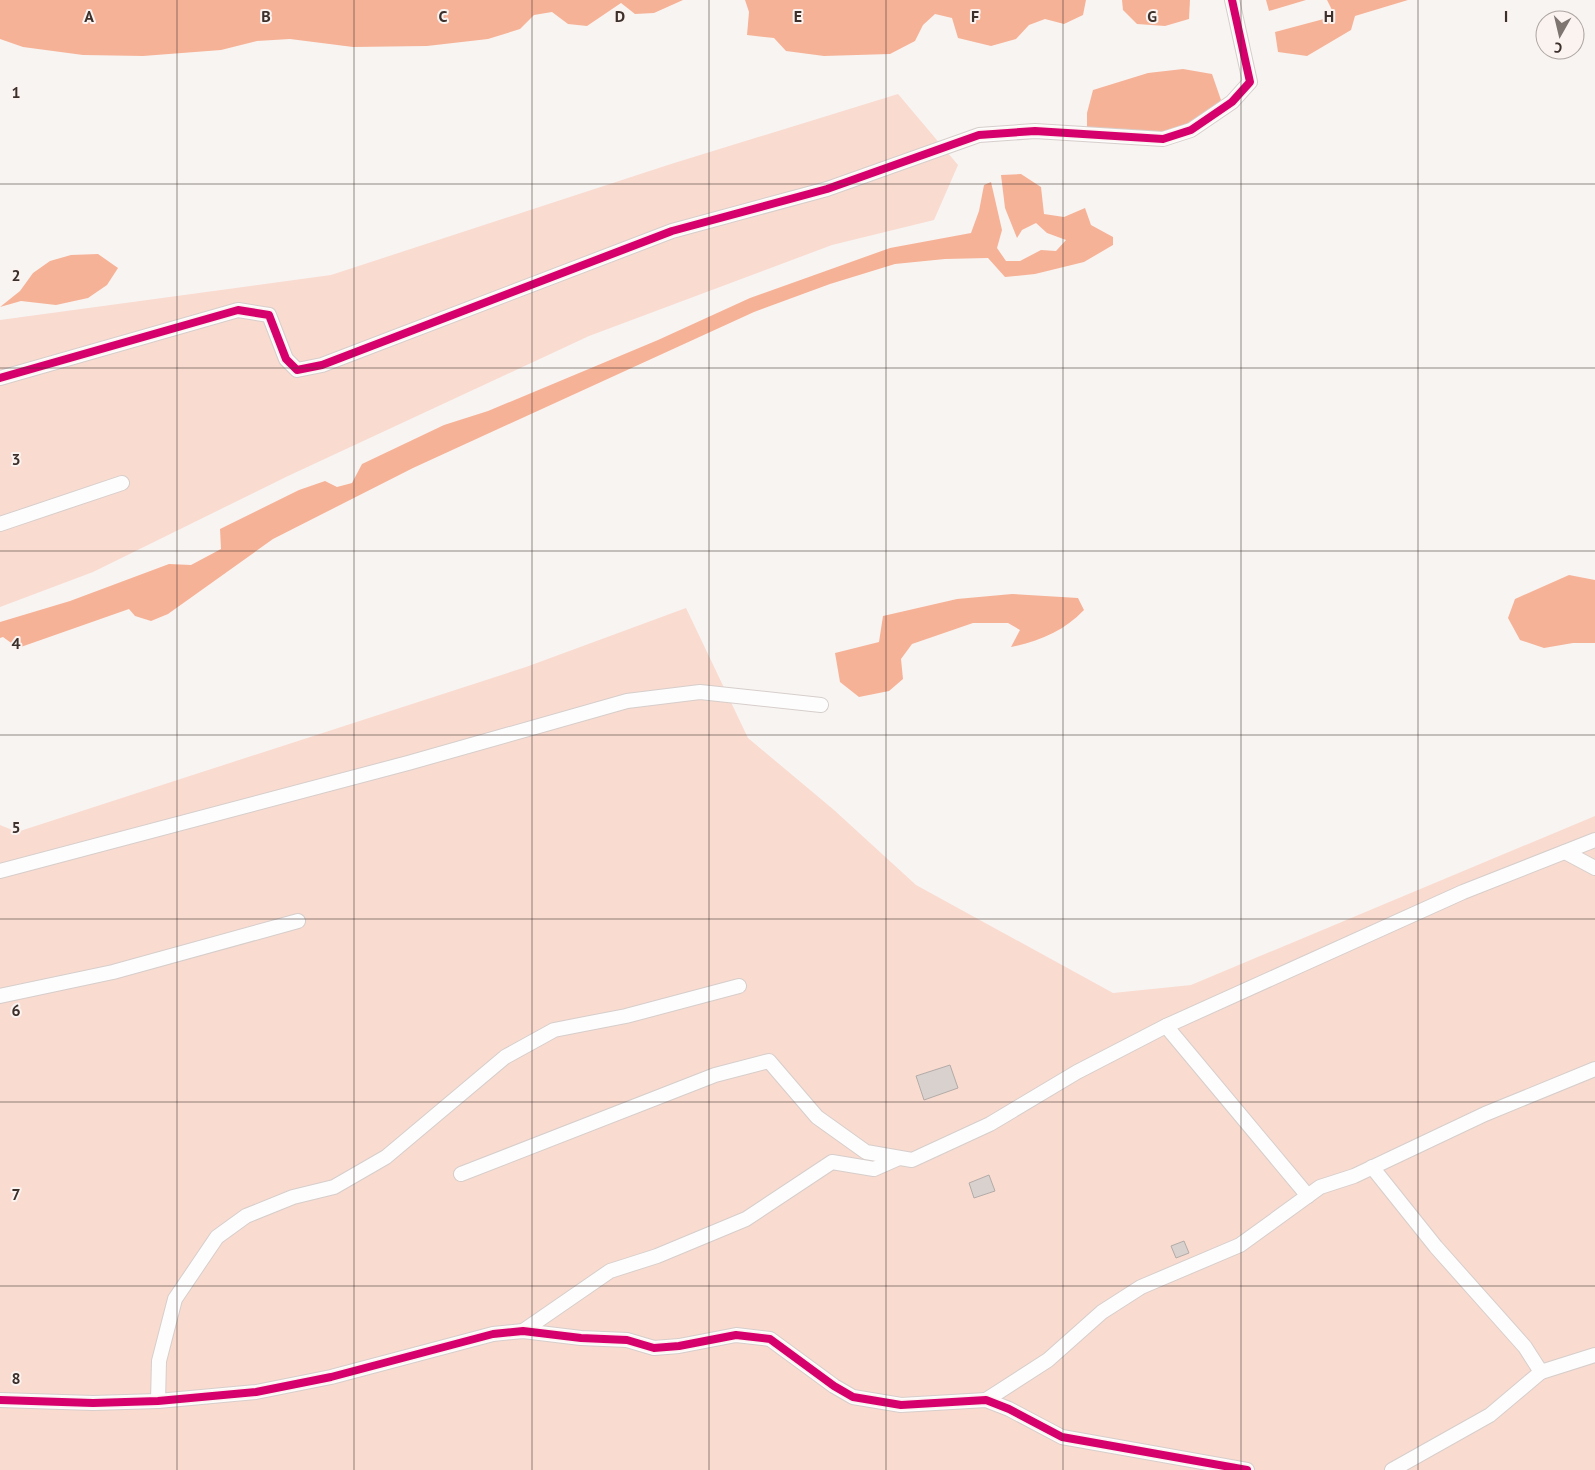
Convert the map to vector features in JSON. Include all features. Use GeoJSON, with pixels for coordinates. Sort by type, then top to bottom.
{"type":"FeatureCollection","features":[{"type":"Feature","properties":{"kind":"street"},"geometry":{"type":"LineString","coordinates":[[0,378],[238,310],[268,315],[286,359],[297,370],[322,365],[672,231],[827,189],[979,135],[1035,131],[1163,139],[1191,130],[1232,102],[1250,82],[1244,44],[1232,0]]}},
{"type":"Feature","properties":{"kind":"street"},"geometry":{"type":"LineString","coordinates":[[0,524],[122,483]]}},
{"type":"Feature","properties":{"kind":"street"},"geometry":{"type":"LineString","coordinates":[[0,871],[408,763],[627,701],[700,692],[821,705]]}},
{"type":"Feature","properties":{"kind":"street"},"geometry":{"type":"LineString","coordinates":[[461,1174],[715,1075],[770,1060],[817,1117],[866,1152],[912,1160],[990,1124],[1077,1072],[1166,1026],[1428,908],[1595,840]]}},
{"type":"Feature","properties":{"kind":"street"},"geometry":{"type":"LineString","coordinates":[[1565,852],[1595,868]]}},
{"type":"Feature","properties":{"kind":"street"},"geometry":{"type":"LineString","coordinates":[[0,996],[114,972],[298,921]]}},
{"type":"Feature","properties":{"kind":"street"},"geometry":{"type":"LineString","coordinates":[[158,1401],[159,1361],[175,1299],[217,1237],[246,1216],[292,1197],[334,1187],[386,1157],[505,1057],[554,1030],[626,1016],[739,986]]}},
{"type":"Feature","properties":{"kind":"street"},"geometry":{"type":"LineString","coordinates":[[1166,1026],[1308,1196]]}},
{"type":"Feature","properties":{"kind":"street"},"geometry":{"type":"LineString","coordinates":[[986,1400],[1048,1360],[1102,1312],[1141,1287],[1240,1245],[1320,1187],[1372,1167],[1485,1114],[1595,1069]]}},
{"type":"Feature","properties":{"kind":"street"},"geometry":{"type":"LineString","coordinates":[[523,1331],[610,1271],[657,1256],[746,1219],[832,1162],[874,1168],[899,1158]]}},
{"type":"Feature","properties":{"kind":"street"},"geometry":{"type":"LineString","coordinates":[[1372,1167],[1436,1248],[1526,1347],[1541,1372]]}},
{"type":"Feature","properties":{"kind":"street"},"geometry":{"type":"LineString","coordinates":[[0,1400],[92,1403],[158,1401],[256,1392],[331,1377],[493,1334],[523,1331],[581,1338],[627,1340],[654,1348],[679,1346],[736,1335],[770,1339],[834,1386],[853,1397],[901,1405],[986,1400],[1009,1409],[1062,1437],[1247,1470]]}},
{"type":"Feature","properties":{"kind":"street"},"geometry":{"type":"LineString","coordinates":[[1392,1470],[1490,1416],[1541,1372],[1595,1355]]}},
{"type":"Feature","properties":{"kind":"shaded area"},"geometry":{"type":"Polygon","coordinates":[[[0,0],[683,0],[654,13],[635,14],[621,3],[587,26],[568,24],[552,12],[534,15],[520,29],[488,39],[427,46],[353,47],[290,39],[257,41],[221,50],[143,56],[83,55],[23,47],[0,39],[0,0]]]}},
{"type":"Feature","properties":{"kind":"shaded area"},"geometry":{"type":"Polygon","coordinates":[[[745,0],[1086,0],[1083,15],[1064,24],[1045,19],[1029,25],[1016,39],[991,46],[958,38],[952,18],[935,14],[923,25],[915,41],[890,54],[824,56],[786,51],[774,38],[747,35],[749,12],[745,0]]]}},
{"type":"Feature","properties":{"kind":"shaded area"},"geometry":{"type":"Polygon","coordinates":[[[1122,0],[1190,0],[1189,19],[1165,26],[1137,24],[1123,10],[1122,0]]]}},
{"type":"Feature","properties":{"kind":"shaded area"},"geometry":{"type":"Polygon","coordinates":[[[1266,0],[1306,0],[1269,11],[1266,0]]]}},
{"type":"Feature","properties":{"kind":"shaded area"},"geometry":{"type":"Polygon","coordinates":[[[1327,0],[1408,0],[1355,16],[1351,30],[1307,56],[1278,52],[1275,32],[1335,16],[1327,0]]]}},
{"type":"Feature","properties":{"kind":"shaded area"},"geometry":{"type":"Polygon","coordinates":[[[1183,69],[1212,74],[1221,100],[1200,118],[1168,133],[1087,128],[1087,113],[1093,90],[1148,73],[1183,69]]]}},
{"type":"Feature","properties":{"kind":"shaded area"},"geometry":{"type":"Polygon","coordinates":[[[898,94],[958,165],[934,220],[832,245],[589,336],[288,476],[93,572],[0,607],[0,320],[331,275],[671,164],[898,94]]]}},
{"type":"Feature","properties":{"kind":"shaded area"},"geometry":{"type":"Polygon","coordinates":[[[1021,174],[1041,187],[1044,214],[1064,217],[1085,208],[1091,225],[1113,237],[1113,245],[1084,262],[1035,274],[1005,277],[988,258],[945,259],[895,264],[830,284],[754,312],[413,468],[273,539],[168,614],[151,621],[135,616],[129,609],[18,648],[3,637],[0,638],[0,622],[70,601],[169,564],[191,565],[221,549],[220,529],[299,490],[325,481],[337,487],[352,483],[362,464],[444,425],[488,411],[658,340],[750,298],[890,248],[971,233],[979,211],[984,185],[991,182],[1002,230],[997,248],[1006,261],[1020,261],[1041,250],[1056,251],[1066,240],[1047,233],[1036,223],[1022,230],[1017,238],[1005,208],[1001,175],[1021,174]]]}},
{"type":"Feature","properties":{"kind":"shaded area"},"geometry":{"type":"Polygon","coordinates":[[[98,254],[118,268],[107,285],[88,298],[56,305],[21,301],[0,307],[20,291],[33,273],[50,261],[71,255],[98,254]]]}},
{"type":"Feature","properties":{"kind":"shaded area"},"geometry":{"type":"Polygon","coordinates":[[[1569,575],[1595,580],[1595,643],[1573,643],[1544,648],[1520,640],[1508,618],[1515,599],[1569,575]]]}},
{"type":"Feature","properties":{"kind":"shaded area"},"geometry":{"type":"Polygon","coordinates":[[[1012,594],[1078,598],[1084,610],[1068,624],[1051,634],[1032,642],[1011,647],[1020,630],[1008,623],[973,623],[912,644],[901,659],[903,679],[889,691],[859,697],[840,682],[835,653],[879,642],[883,616],[957,599],[1012,594]]]}},
{"type":"Feature","properties":{"kind":"shaded area"},"geometry":{"type":"Polygon","coordinates":[[[686,608],[748,738],[834,810],[916,885],[1113,993],[1191,985],[1595,816],[1595,1470],[0,1470],[0,825],[17,832],[526,667],[686,608]]]}},
{"type":"Feature","properties":{"kind":"building"},"geometry":{"type":"Polygon","coordinates":[[[950,1065],[958,1088],[924,1100],[916,1076],[950,1065]]]}},
{"type":"Feature","properties":{"kind":"building"},"geometry":{"type":"Polygon","coordinates":[[[989,1175],[995,1191],[974,1198],[969,1183],[989,1175]]]}},
{"type":"Feature","properties":{"kind":"building"},"geometry":{"type":"Polygon","coordinates":[[[1184,1241],[1189,1253],[1176,1258],[1171,1246],[1184,1241]]]}},
{"type":"Feature","properties":{"kind":"cycle path"},"geometry":{"type":"LineString","coordinates":[[0,378],[238,310],[269,315],[286,359],[297,370],[322,365],[672,231],[827,189],[979,135],[1035,131],[1163,139],[1191,130],[1232,102],[1250,82],[1232,0]]}},
{"type":"Feature","properties":{"kind":"cycle path"},"geometry":{"type":"LineString","coordinates":[[0,1400],[93,1403],[158,1401],[256,1392],[331,1377],[493,1334],[523,1331],[581,1338],[627,1340],[654,1348],[679,1346],[736,1335],[770,1339],[834,1386],[853,1397],[901,1405],[986,1400],[1009,1409],[1062,1437],[1247,1470]]}}]}
